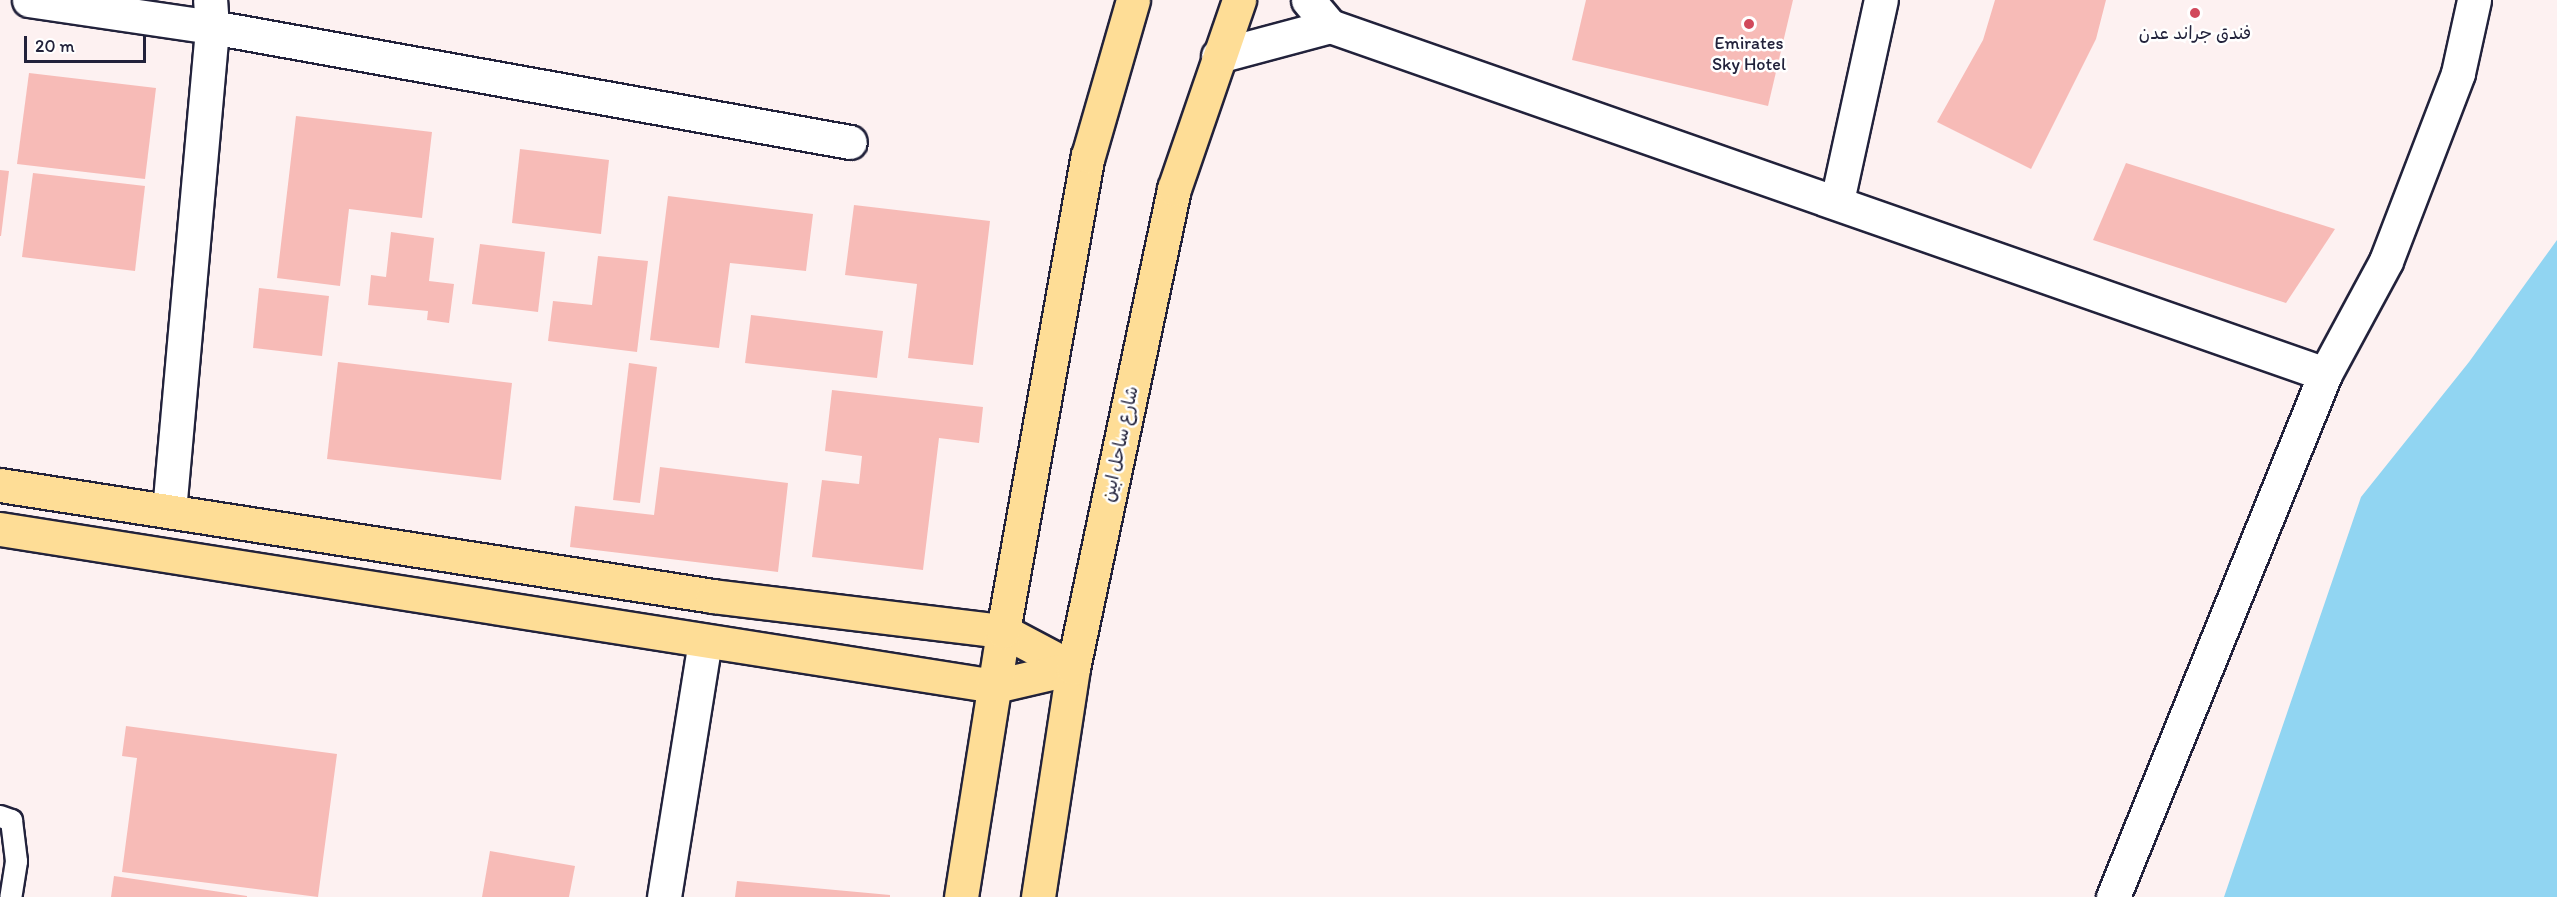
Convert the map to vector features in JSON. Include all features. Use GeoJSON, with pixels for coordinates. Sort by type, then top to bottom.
{"type":"FeatureCollection","features":[{"type":"Feature","properties":{"kind":"main road"},"geometry":{"type":"LineString","coordinates":[[962,897],[1003,631],[1088,156],[1132,0]]}},
{"type":"Feature","properties":{"kind":"main road","name":"شارع ساحل ابين"},"geometry":{"type":"LineString","coordinates":[[1038,897],[1073,668],[1174,189],[1239,0]]}},
{"type":"Feature","properties":{"kind":"main road"},"geometry":{"type":"LineString","coordinates":[[0,485],[713,596],[1003,631],[1073,668]]}},
{"type":"Feature","properties":{"kind":"main road"},"geometry":{"type":"LineString","coordinates":[[162,552],[169,511]]}},
{"type":"Feature","properties":{"kind":"main road"},"geometry":{"type":"LineString","coordinates":[[0,529],[162,552],[995,686],[1073,668]]}},
{"type":"Feature","properties":{"kind":"main road"},"geometry":{"type":"LineString","coordinates":[[705,641],[713,596]]}},
{"type":"Feature","properties":{"kind":"street"},"geometry":{"type":"LineString","coordinates":[[29,0],[211,14],[850,142]]}},
{"type":"Feature","properties":{"kind":"street"},"geometry":{"type":"LineString","coordinates":[[1308,0],[1330,26],[1837,201],[2325,374]]}},
{"type":"Feature","properties":{"kind":"street"},"geometry":{"type":"LineString","coordinates":[[1837,201],[1881,0]]}},
{"type":"Feature","properties":{"kind":"street"},"geometry":{"type":"LineString","coordinates":[[2113,897],[2325,374],[2386,261],[2458,73],[2474,0]]}},
{"type":"Feature","properties":{"kind":"street"},"geometry":{"type":"LineString","coordinates":[[169,511],[211,14]]}},
{"type":"Feature","properties":{"kind":"street"},"geometry":{"type":"LineString","coordinates":[[1218,56],[1330,26]]}},
{"type":"Feature","properties":{"kind":"street"},"geometry":{"type":"LineString","coordinates":[[664,897],[705,641]]}},
{"type":"Feature","properties":{"kind":"lane"},"geometry":{"type":"LineString","coordinates":[[0,816],[11,820],[16,861],[10,897]]}},
{"type":"Feature","properties":{"kind":"water"},"geometry":{"type":"Polygon","coordinates":[[[2557,240],[2557,897],[2224,897],[2361,497],[2469,362],[2557,240]]]}},
{"type":"Feature","properties":{"kind":"building"},"geometry":{"type":"Polygon","coordinates":[[[1586,0],[1793,0],[1768,106],[1572,60],[1586,0]]]}},
{"type":"Feature","properties":{"kind":"building"},"geometry":{"type":"Polygon","coordinates":[[[1995,0],[2106,0],[2096,39],[2031,169],[1937,122],[1983,40],[1995,0]]]}},
{"type":"Feature","properties":{"kind":"building"},"geometry":{"type":"Polygon","coordinates":[[[29,73],[156,88],[145,179],[17,164],[29,73]]]}},
{"type":"Feature","properties":{"kind":"building"},"geometry":{"type":"Polygon","coordinates":[[[296,116],[432,132],[422,218],[349,209],[340,286],[277,278],[296,116]]]}},
{"type":"Feature","properties":{"kind":"building"},"geometry":{"type":"Polygon","coordinates":[[[520,149],[609,160],[601,234],[512,223],[520,149]]]}},
{"type":"Feature","properties":{"kind":"building"},"geometry":{"type":"Polygon","coordinates":[[[2126,163],[2335,229],[2286,303],[2093,240],[2126,163]]]}},
{"type":"Feature","properties":{"kind":"building"},"geometry":{"type":"Polygon","coordinates":[[[0,170],[9,171],[1,236],[0,236],[0,170]]]}},
{"type":"Feature","properties":{"kind":"building"},"geometry":{"type":"Polygon","coordinates":[[[33,173],[145,186],[135,271],[22,257],[33,173]]]}},
{"type":"Feature","properties":{"kind":"building"},"geometry":{"type":"Polygon","coordinates":[[[668,196],[813,214],[806,271],[730,263],[719,348],[650,340],[668,196]]]}},
{"type":"Feature","properties":{"kind":"building"},"geometry":{"type":"Polygon","coordinates":[[[854,205],[990,221],[973,365],[908,358],[917,284],[845,275],[854,205]]]}},
{"type":"Feature","properties":{"kind":"building"},"geometry":{"type":"Polygon","coordinates":[[[391,232],[434,238],[429,281],[454,284],[449,323],[427,320],[428,311],[368,305],[371,275],[386,277],[391,232]]]}},
{"type":"Feature","properties":{"kind":"building"},"geometry":{"type":"Polygon","coordinates":[[[480,244],[545,252],[538,312],[472,304],[480,244]]]}},
{"type":"Feature","properties":{"kind":"building"},"geometry":{"type":"Polygon","coordinates":[[[598,256],[648,261],[637,352],[548,341],[553,301],[592,305],[598,256]]]}},
{"type":"Feature","properties":{"kind":"building"},"geometry":{"type":"Polygon","coordinates":[[[259,288],[329,296],[322,356],[253,348],[259,288]]]}},
{"type":"Feature","properties":{"kind":"building"},"geometry":{"type":"Polygon","coordinates":[[[751,315],[883,331],[877,378],[745,363],[751,315]]]}},
{"type":"Feature","properties":{"kind":"building"},"geometry":{"type":"Polygon","coordinates":[[[338,362],[512,383],[501,480],[327,459],[338,362]]]}},
{"type":"Feature","properties":{"kind":"building"},"geometry":{"type":"Polygon","coordinates":[[[629,363],[657,367],[640,503],[613,500],[629,363]]]}},
{"type":"Feature","properties":{"kind":"building"},"geometry":{"type":"Polygon","coordinates":[[[832,390],[983,407],[979,443],[939,438],[923,570],[812,557],[822,480],[859,484],[862,456],[825,451],[832,390]]]}},
{"type":"Feature","properties":{"kind":"building"},"geometry":{"type":"Polygon","coordinates":[[[660,467],[788,483],[778,572],[570,547],[575,506],[654,515],[660,467]]]}},
{"type":"Feature","properties":{"kind":"building"},"geometry":{"type":"Polygon","coordinates":[[[126,726],[337,754],[318,897],[122,872],[137,758],[122,756],[126,726]]]}},
{"type":"Feature","properties":{"kind":"building"},"geometry":{"type":"Polygon","coordinates":[[[490,851],[575,866],[569,897],[482,897],[490,851]]]}},
{"type":"Feature","properties":{"kind":"building"},"geometry":{"type":"Polygon","coordinates":[[[114,876],[247,896],[247,897],[111,897],[114,876]]]}},
{"type":"Feature","properties":{"kind":"building"},"geometry":{"type":"Polygon","coordinates":[[[737,881],[890,895],[890,897],[735,897],[737,881]]]}},
{"type":"Feature","properties":{"kind":"place","name":"فندق جراند عدن"},"geometry":{"type":"Point","coordinates":[2195,13]}},
{"type":"Feature","properties":{"kind":"place","name":"Emirates Sky Hotel"},"geometry":{"type":"Point","coordinates":[1749,24]}}]}
